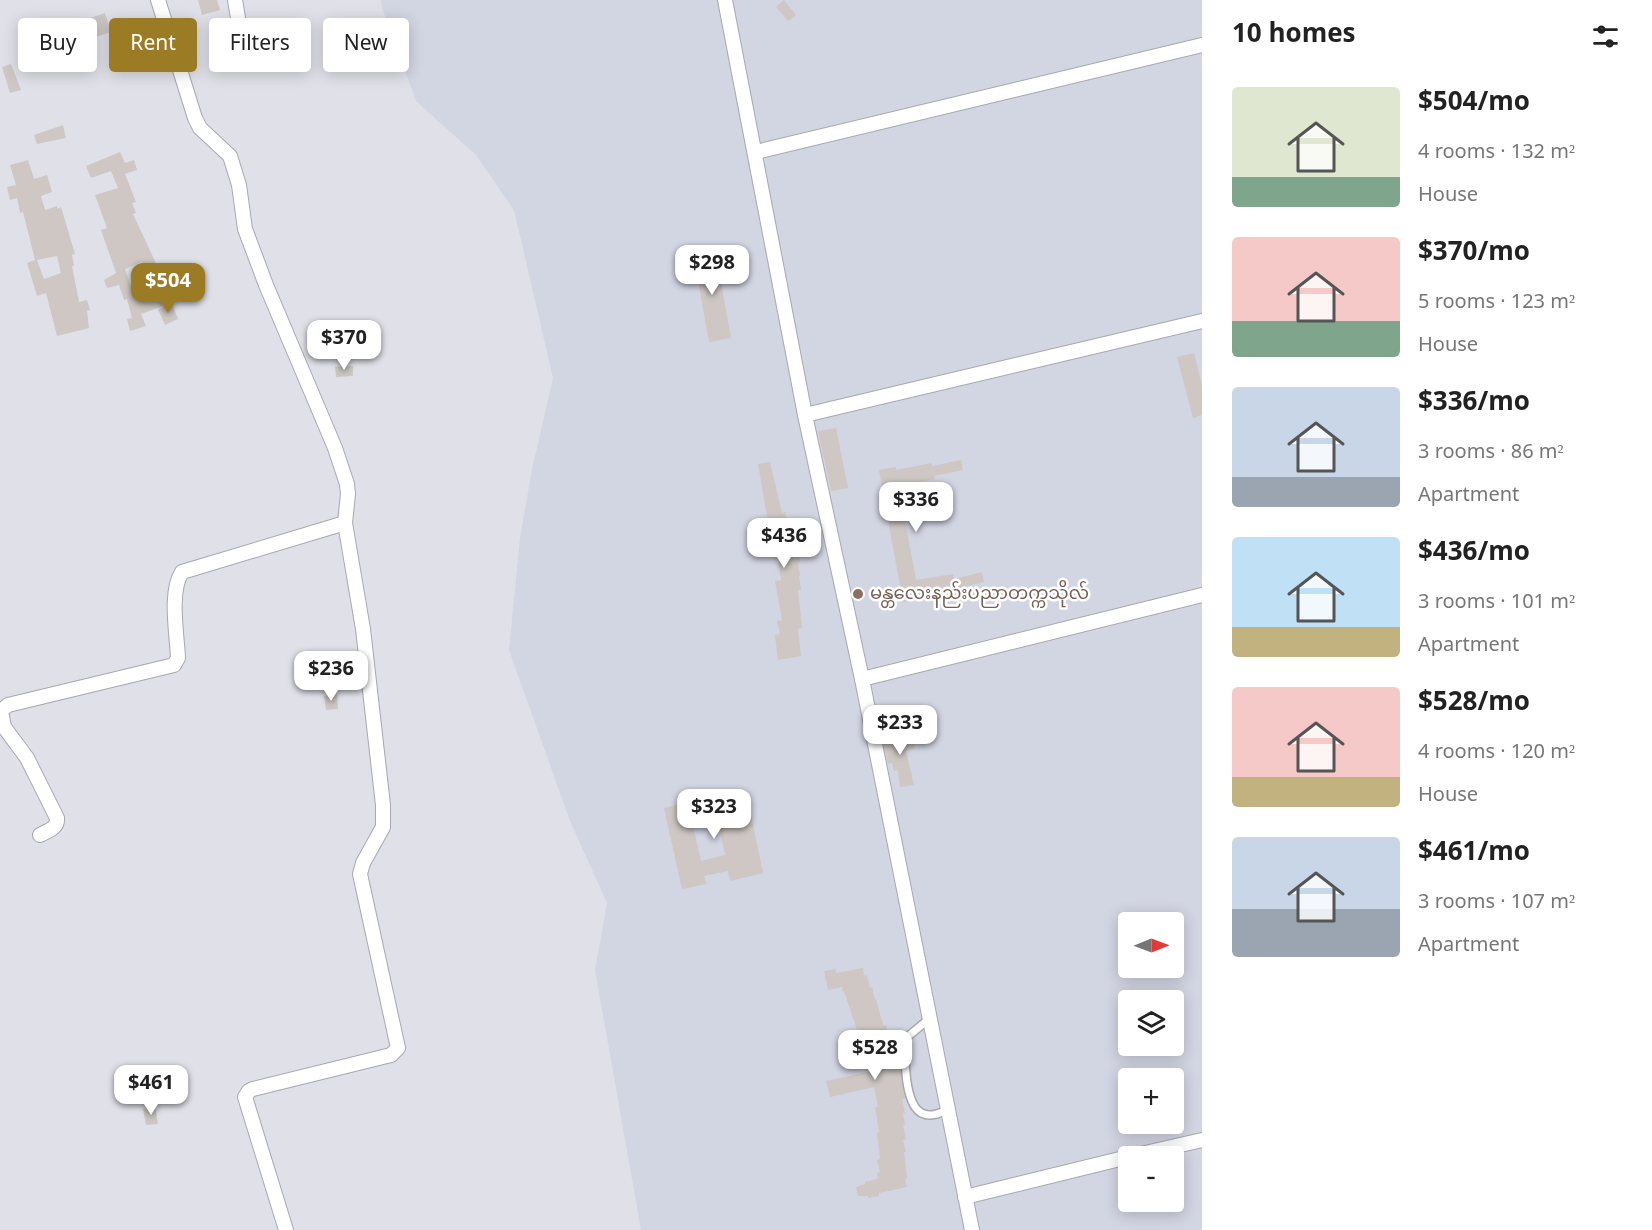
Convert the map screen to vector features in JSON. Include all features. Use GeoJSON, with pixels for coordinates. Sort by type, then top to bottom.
{"type":"FeatureCollection","features":[{"type":"Feature","properties":{"kind":"street"},"geometry":{"type":"LineString","coordinates":[[158,0],[195,118],[200,128],[230,156],[239,185],[245,228],[266,285],[335,448],[347,484],[348,500],[345,523],[363,629],[383,805],[383,826],[363,863],[360,874],[398,1048],[392,1055],[249,1091],[245,1097],[286,1230]]}},
{"type":"Feature","properties":{"kind":"street"},"geometry":{"type":"LineString","coordinates":[[235,0],[238,18]]}},
{"type":"Feature","properties":{"kind":"street"},"geometry":{"type":"LineString","coordinates":[[725,0],[805,415],[862,679],[972,1230]]}},
{"type":"Feature","properties":{"kind":"street"},"geometry":{"type":"LineString","coordinates":[[756,152],[1202,45]]}},
{"type":"Feature","properties":{"kind":"street"},"geometry":{"type":"LineString","coordinates":[[805,415],[1202,321]]}},
{"type":"Feature","properties":{"kind":"street"},"geometry":{"type":"LineString","coordinates":[[40,835],[55,827],[58,823],[57,818],[27,758],[4,727],[1,711],[8,705],[174,665],[178,658],[175,595],[177,579],[182,572],[345,523]]}},
{"type":"Feature","properties":{"kind":"street"},"geometry":{"type":"LineString","coordinates":[[862,679],[1202,596]]}},
{"type":"Feature","properties":{"kind":"street"},"geometry":{"type":"LineString","coordinates":[[1177,1146],[1202,1140]]}},
{"type":"Feature","properties":{"kind":"street"},"geometry":{"type":"LineString","coordinates":[[965,1197],[1118,1160]]}},
{"type":"Feature","properties":{"kind":"lane"},"geometry":{"type":"LineString","coordinates":[[929,1019],[906,1038],[903,1060],[913,1107],[923,1114],[932,1116],[947,1110]]}},
{"type":"Feature","properties":{"kind":"shaded area","name":"မန္တလေးနည်းပညာတက္ကသိုလ်"},"geometry":{"type":"Polygon","coordinates":[[[381,0],[1202,0],[1202,1230],[641,1230],[595,970],[607,903],[570,821],[509,650],[520,538],[532,469],[553,378],[514,210],[476,155],[416,101],[405,72],[409,72],[409,18],[386,18],[381,0]]]}},
{"type":"Feature","properties":{"kind":"building"},"geometry":{"type":"Polygon","coordinates":[[[198,0],[217,0],[220,10],[202,15],[198,0]]]}},
{"type":"Feature","properties":{"kind":"building"},"geometry":{"type":"Polygon","coordinates":[[[784,0],[796,15],[788,21],[776,7],[784,0]]]}},
{"type":"Feature","properties":{"kind":"building"},"geometry":{"type":"Polygon","coordinates":[[[105,13],[109,33],[97,37],[97,18],[90,18],[105,13]]]}},
{"type":"Feature","properties":{"kind":"building"},"geometry":{"type":"Polygon","coordinates":[[[11,64],[21,90],[10,93],[2,67],[11,64]]]}},
{"type":"Feature","properties":{"kind":"building"},"geometry":{"type":"Polygon","coordinates":[[[63,125],[66,138],[37,144],[34,135],[63,125]]]}},
{"type":"Feature","properties":{"kind":"building"},"geometry":{"type":"Polygon","coordinates":[[[120,152],[125,163],[134,160],[137,170],[125,174],[136,202],[132,203],[136,213],[133,214],[160,272],[147,276],[142,262],[125,269],[132,290],[155,282],[163,306],[141,314],[146,326],[130,331],[127,319],[132,318],[127,299],[124,300],[119,285],[107,288],[104,280],[116,273],[101,230],[107,228],[95,195],[118,188],[111,171],[91,178],[86,166],[120,152]]]}},
{"type":"Feature","properties":{"kind":"building"},"geometry":{"type":"Polygon","coordinates":[[[28,160],[34,179],[47,175],[52,192],[41,196],[45,210],[61,207],[75,254],[72,255],[74,266],[72,266],[79,302],[87,300],[90,310],[87,311],[89,328],[57,336],[46,293],[37,296],[27,263],[35,260],[23,212],[20,213],[17,198],[10,200],[7,187],[16,185],[10,165],[28,160]],[[57,256],[37,260],[44,279],[61,273],[57,256]]]}},
{"type":"Feature","properties":{"kind":"building"},"geometry":{"type":"Polygon","coordinates":[[[715,249],[731,338],[709,342],[693,253],[715,249]]]}},
{"type":"Feature","properties":{"kind":"building"},"geometry":{"type":"Polygon","coordinates":[[[172,304],[178,319],[165,325],[158,309],[172,304]]]}},
{"type":"Feature","properties":{"kind":"building"},"geometry":{"type":"Polygon","coordinates":[[[1194,353],[1202,385],[1202,415],[1193,418],[1177,357],[1194,353]]]}},
{"type":"Feature","properties":{"kind":"building"},"geometry":{"type":"Polygon","coordinates":[[[353,366],[353,376],[336,377],[335,367],[353,366]]]}},
{"type":"Feature","properties":{"kind":"building"},"geometry":{"type":"Polygon","coordinates":[[[836,428],[848,488],[831,491],[818,431],[836,428]]]}},
{"type":"Feature","properties":{"kind":"building"},"geometry":{"type":"Polygon","coordinates":[[[961,460],[963,470],[934,476],[935,479],[899,486],[916,580],[953,574],[954,579],[982,572],[984,582],[956,589],[956,591],[903,602],[879,470],[896,467],[896,470],[932,463],[932,466],[961,460]]]}},
{"type":"Feature","properties":{"kind":"building"},"geometry":{"type":"Polygon","coordinates":[[[770,462],[782,513],[785,512],[788,526],[791,525],[793,537],[796,537],[800,562],[798,563],[801,590],[798,590],[802,628],[798,629],[801,656],[778,660],[775,635],[780,634],[777,621],[782,620],[775,581],[781,580],[775,539],[771,540],[758,464],[770,462]]]}},
{"type":"Feature","properties":{"kind":"building"},"geometry":{"type":"Polygon","coordinates":[[[337,694],[338,709],[326,710],[324,696],[337,694]]]}},
{"type":"Feature","properties":{"kind":"building"},"geometry":{"type":"Polygon","coordinates":[[[890,733],[890,738],[912,733],[915,749],[906,751],[914,785],[900,787],[898,770],[894,771],[892,763],[888,764],[882,735],[890,733]]]}},
{"type":"Feature","properties":{"kind":"building"},"geometry":{"type":"Polygon","coordinates":[[[746,791],[763,873],[730,881],[728,871],[704,876],[706,884],[682,889],[664,808],[688,802],[689,809],[714,803],[713,798],[746,791]],[[718,821],[693,826],[701,861],[725,855],[718,821]]]}},
{"type":"Feature","properties":{"kind":"building"},"geometry":{"type":"Polygon","coordinates":[[[863,968],[864,976],[867,975],[870,988],[872,987],[883,1025],[886,1025],[893,1049],[900,1062],[905,1099],[902,1099],[906,1139],[903,1140],[907,1178],[905,1179],[907,1187],[879,1193],[879,1196],[868,1198],[868,1196],[858,1196],[856,1187],[878,1179],[877,1173],[880,1172],[877,1160],[880,1159],[877,1133],[879,1132],[875,1107],[878,1107],[874,1087],[830,1097],[826,1081],[872,1071],[860,1029],[857,1030],[844,991],[842,987],[828,990],[824,971],[836,969],[836,973],[863,968]]]}},
{"type":"Feature","properties":{"kind":"building"},"geometry":{"type":"Polygon","coordinates":[[[155,1107],[158,1124],[146,1125],[143,1109],[155,1107]]]}},
{"type":"Feature","properties":{"kind":"place","name":"မန္တလေးနည်းပညာတက္ကသိုလ်"},"geometry":{"type":"Point","coordinates":[858,594]}}]}
